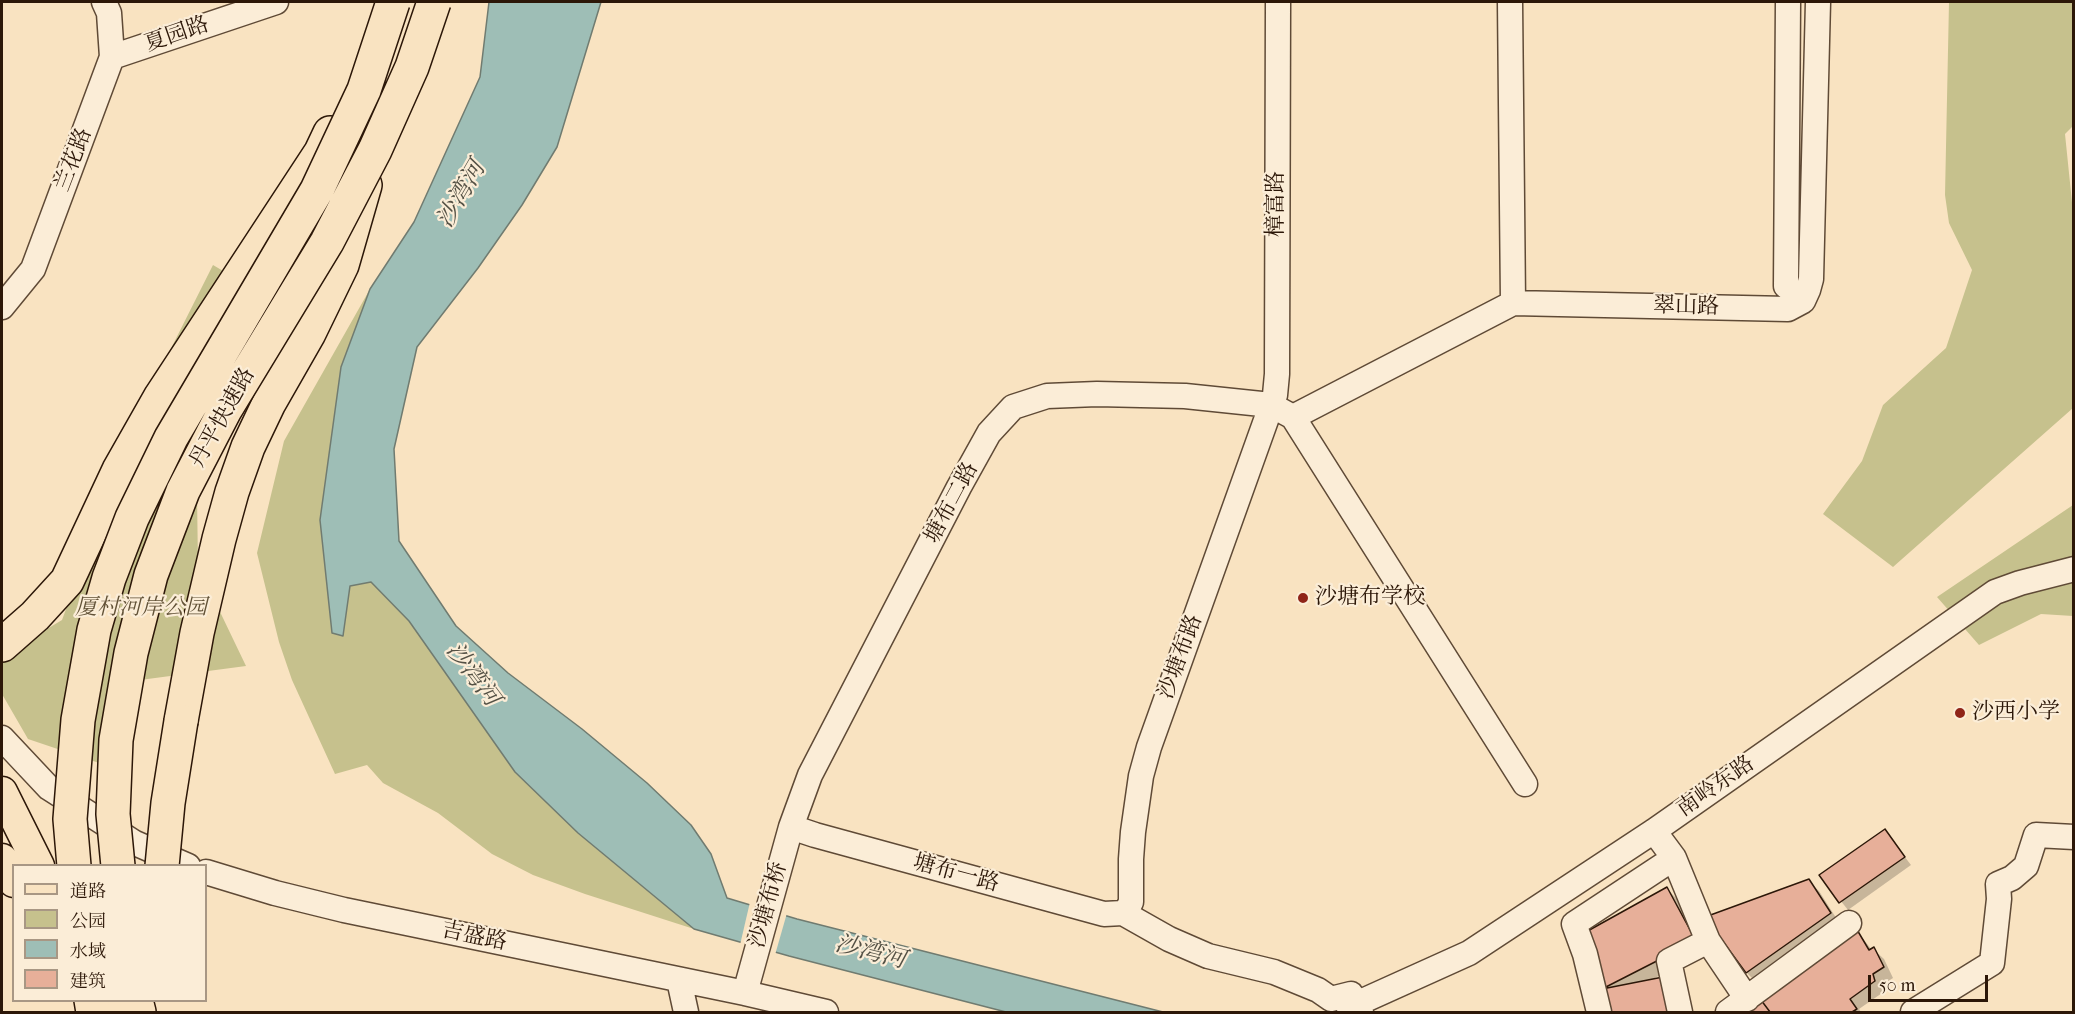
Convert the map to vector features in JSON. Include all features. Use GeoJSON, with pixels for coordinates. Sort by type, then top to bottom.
{"type":"FeatureCollection","features":[{"type":"Feature","properties":{"kind":"highway"},"geometry":{"type":"LineString","coordinates":[[2,645],[35,616],[67,581],[119,470],[161,396],[321,152],[355,83],[384,2]]}},
{"type":"Feature","properties":{"kind":"highway","name":"丹平快速路"},"geometry":{"type":"LineString","coordinates":[[74,864],[70,819],[78,720],[94,630],[109,578],[132,518],[171,438],[317,190],[364,90],[393,2]]}},
{"type":"Feature","properties":{"kind":"highway","name":"丹平快速路"},"geometry":{"type":"LineString","coordinates":[[118,864],[113,814],[116,740],[131,653],[151,575],[183,490],[225,410],[327,242],[375,150],[412,67],[435,2]]}},
{"type":"Feature","properties":{"kind":"highway"},"geometry":{"type":"LineString","coordinates":[[162,864],[168,803],[197,633],[232,492],[248,447],[265,412],[309,333],[342,266],[375,150]]}},
{"type":"Feature","properties":{"kind":"main road"},"geometry":{"type":"LineString","coordinates":[[2,792],[38,864]]}},
{"type":"Feature","properties":{"kind":"main road"},"geometry":{"type":"LineString","coordinates":[[2,859],[12,878]]}},
{"type":"Feature","properties":{"kind":"street","name":"兰花路"},"geometry":{"type":"LineString","coordinates":[[2,307],[33,269],[112,57],[109,13],[104,2]]}},
{"type":"Feature","properties":{"kind":"street","name":"夏园路"},"geometry":{"type":"LineString","coordinates":[[112,57],[276,2]]}},
{"type":"Feature","properties":{"kind":"street","name":"樟富路"},"geometry":{"type":"LineString","coordinates":[[1271,405],[1275,395],[1277,374],[1278,2]]}},
{"type":"Feature","properties":{"kind":"street"},"geometry":{"type":"LineString","coordinates":[[1510,2],[1513,303]]}},
{"type":"Feature","properties":{"kind":"street"},"geometry":{"type":"LineString","coordinates":[[1786,286],[1788,2]]}},
{"type":"Feature","properties":{"kind":"street","name":"翠山路"},"geometry":{"type":"LineString","coordinates":[[1293,417],[1513,303],[1788,309],[1803,301],[1809,290],[1811,279],[1818,2]]}},
{"type":"Feature","properties":{"kind":"street","name":"塘布二路"},"geometry":{"type":"LineString","coordinates":[[789,833],[810,775],[959,487],[989,433],[1012,407],[1047,396],[1097,394],[1185,396],[1271,405]]}},
{"type":"Feature","properties":{"kind":"street"},"geometry":{"type":"LineString","coordinates":[[1271,405],[1293,417],[1524,784]]}},
{"type":"Feature","properties":{"kind":"street","name":"沙塘布路"},"geometry":{"type":"LineString","coordinates":[[1123,913],[1130,906],[1132,896],[1132,832],[1141,776],[1149,747],[1271,405]]}},
{"type":"Feature","properties":{"kind":"street","name":"南岭东路"},"geometry":{"type":"LineString","coordinates":[[1355,1010],[1469,954],[1654,831],[1995,592],[2073,569]]}},
{"type":"Feature","properties":{"kind":"street"},"geometry":{"type":"LineString","coordinates":[[2,738],[49,788],[135,843],[183,864]]}},
{"type":"Feature","properties":{"kind":"street"},"geometry":{"type":"LineString","coordinates":[[1654,831],[1674,858],[1737,1006],[1849,923]]}},
{"type":"Feature","properties":{"kind":"street","name":"塘布一路"},"geometry":{"type":"LineString","coordinates":[[789,833],[815,836],[1104,914],[1123,913]]}},
{"type":"Feature","properties":{"kind":"street","name":"沙塘布桥"},"geometry":{"type":"LineString","coordinates":[[748,982],[789,833]]}},
{"type":"Feature","properties":{"kind":"street"},"geometry":{"type":"LineString","coordinates":[[1913,1012],[1992,963],[1998,884],[2013,879],[2026,866],[2036,835],[2073,837]]}},
{"type":"Feature","properties":{"kind":"street"},"geometry":{"type":"LineString","coordinates":[[1599,1012],[1585,954],[1574,924],[1674,858]]}},
{"type":"Feature","properties":{"kind":"street","name":"吉盛路"},"geometry":{"type":"LineString","coordinates":[[207,872],[275,893],[344,910],[679,980],[748,982],[826,1012]]}},
{"type":"Feature","properties":{"kind":"street"},"geometry":{"type":"LineString","coordinates":[[1123,913],[1169,939],[1208,956],[1274,972],[1318,990],[1331,999],[1351,994],[1355,1010]]}},
{"type":"Feature","properties":{"kind":"street"},"geometry":{"type":"LineString","coordinates":[[1680,1012],[1669,961],[1708,941]]}},
{"type":"Feature","properties":{"kind":"street"},"geometry":{"type":"LineString","coordinates":[[679,980],[686,1012]]}},
{"type":"Feature","properties":{"kind":"green space"},"geometry":{"type":"Polygon","coordinates":[[[1949,2],[2073,2],[2073,126],[2065,134],[2074,222],[2073,408],[1893,567],[1823,514],[1862,461],[1883,405],[1946,348],[1972,270],[1949,223],[1945,195],[1949,2]]]}},
{"type":"Feature","properties":{"kind":"green space","name":"厦村河岸公园"},"geometry":{"type":"Polygon","coordinates":[[[213,265],[279,304],[197,495],[198,566],[246,666],[140,680],[111,767],[28,739],[2,694],[2,656],[62,620],[139,412],[213,265]]]}},
{"type":"Feature","properties":{"kind":"green space"},"geometry":{"type":"Polygon","coordinates":[[[370,289],[341,367],[320,520],[332,633],[343,635],[350,585],[370,581],[409,621],[515,772],[578,833],[694,929],[533,875],[492,854],[438,813],[383,783],[367,765],[335,774],[292,680],[279,642],[257,553],[284,441],[370,289]]]}},
{"type":"Feature","properties":{"kind":"green space"},"geometry":{"type":"Polygon","coordinates":[[[2073,505],[2073,616],[2041,614],[1979,645],[1937,597],[2073,505]]]}},
{"type":"Feature","properties":{"kind":"water","name":"沙湾河"},"geometry":{"type":"Polygon","coordinates":[[[489,2],[601,2],[557,147],[522,205],[478,268],[417,347],[394,449],[399,541],[456,626],[508,673],[582,729],[647,783],[691,825],[711,854],[727,898],[797,919],[1163,1012],[1006,1012],[694,929],[578,833],[515,772],[409,621],[371,582],[350,586],[343,636],[332,633],[320,520],[341,367],[370,289],[414,222],[480,77],[489,2]]]}},
{"type":"Feature","properties":{"kind":"pier"},"geometry":{"type":"Polygon","coordinates":[[[750,902],[787,913],[775,955],[740,945],[750,902]]]}},
{"type":"Feature","properties":{"kind":"building"},"geometry":{"type":"Polygon","coordinates":[[[1885,829],[1905,857],[1839,903],[1819,875],[1885,829]]]}},
{"type":"Feature","properties":{"kind":"building"},"geometry":{"type":"Polygon","coordinates":[[[1809,879],[1831,913],[1746,973],[1705,917],[1809,879]]]}},
{"type":"Feature","properties":{"kind":"building"},"geometry":{"type":"Polygon","coordinates":[[[1667,887],[1696,941],[1602,989],[1584,933],[1667,887]]]}},
{"type":"Feature","properties":{"kind":"building"},"geometry":{"type":"Polygon","coordinates":[[[1856,928],[1869,950],[1874,947],[1884,967],[1873,974],[1875,981],[1850,999],[1857,1009],[1852,1012],[1770,1012],[1761,1000],[1856,928]]]}},
{"type":"Feature","properties":{"kind":"building"},"geometry":{"type":"Polygon","coordinates":[[[1663,977],[1670,1012],[1607,1012],[1602,989],[1663,977]]]}},
{"type":"Feature","properties":{"kind":"building"},"geometry":{"type":"Polygon","coordinates":[[[1761,1000],[1770,1012],[1744,1012],[1761,1000]]]}},
{"type":"Feature","properties":{"kind":"place","name":"沙塘布学校"},"geometry":{"type":"Point","coordinates":[1303,598]}},
{"type":"Feature","properties":{"kind":"place","name":"沙西小学"},"geometry":{"type":"Point","coordinates":[1960,713]}}]}
